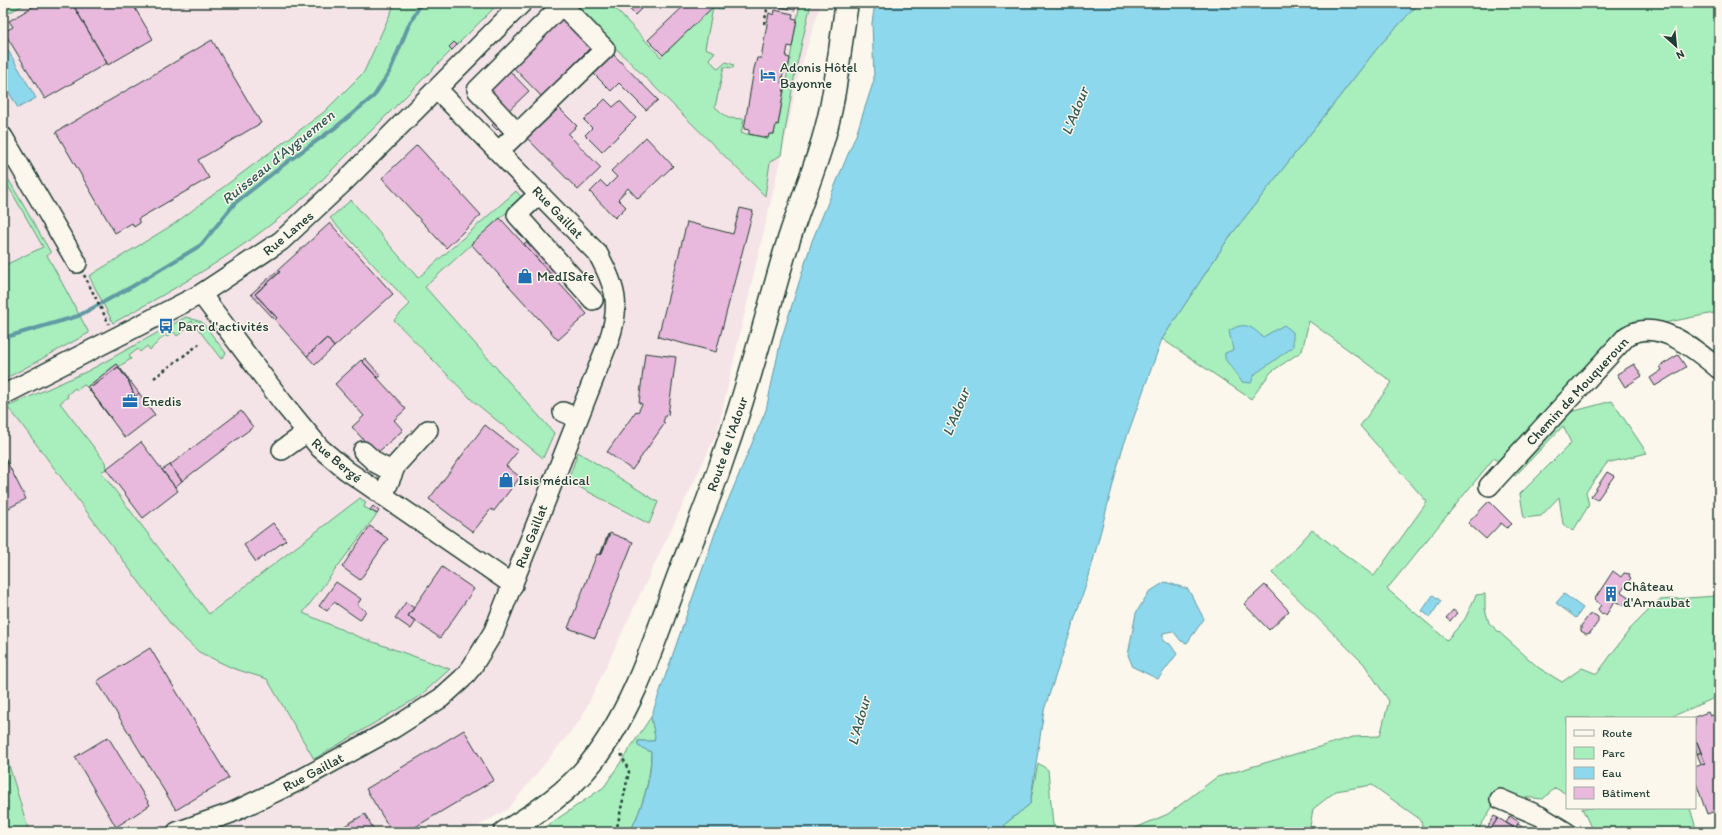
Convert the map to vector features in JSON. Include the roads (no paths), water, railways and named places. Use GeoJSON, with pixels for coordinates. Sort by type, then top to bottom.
{"type":"FeatureCollection","features":[{"type":"Feature","properties":{"kind":"main road","name":"Route de l'Adour"},"geometry":{"type":"LineString","coordinates":[[506,832],[552,801],[576,781],[592,762],[613,732],[630,697],[654,640],[724,456],[786,250],[820,150],[827,122],[847,3]]}},
{"type":"Feature","properties":{"kind":"street","name":"Rue Lanes"},"geometry":{"type":"LineString","coordinates":[[3,395],[201,294],[281,240],[330,196],[522,3]]}},
{"type":"Feature","properties":{"kind":"street"},"geometry":{"type":"LineString","coordinates":[[499,151],[518,134],[605,48],[562,5],[477,90],[518,134]]}},
{"type":"Feature","properties":{"kind":"street","name":"Rue Gaillat"},"geometry":{"type":"LineString","coordinates":[[172,828],[231,813],[298,781],[394,728],[441,698],[462,679],[484,649],[494,631],[513,585],[524,540],[571,415],[595,391],[616,316],[614,291],[611,279],[598,254],[499,151],[436,89]]}},
{"type":"Feature","properties":{"kind":"street"},"geometry":{"type":"LineString","coordinates":[[3,137],[79,266]]}},
{"type":"Feature","properties":{"kind":"street"},"geometry":{"type":"LineString","coordinates":[[540,193],[517,215],[593,300]]}},
{"type":"Feature","properties":{"kind":"street","name":"Rue Bergé"},"geometry":{"type":"LineString","coordinates":[[201,294],[242,362],[288,400],[307,426],[346,470],[382,496],[422,532],[513,585]]}},
{"type":"Feature","properties":{"kind":"street","name":"Chemin de Mouqueroun"},"geometry":{"type":"LineString","coordinates":[[1489,486],[1627,336],[1635,331],[1674,336],[1695,349],[1719,369]]}},
{"type":"Feature","properties":{"kind":"street"},"geometry":{"type":"LineString","coordinates":[[282,450],[307,426]]}},
{"type":"Feature","properties":{"kind":"street"},"geometry":{"type":"LineString","coordinates":[[382,496],[396,465],[428,430]]}},
{"type":"Feature","properties":{"kind":"street"},"geometry":{"type":"LineString","coordinates":[[363,451],[376,463],[393,472]]}},
{"type":"Feature","properties":{"kind":"street"},"geometry":{"type":"LineString","coordinates":[[1500,799],[1540,816],[1566,832]]}},
{"type":"Feature","properties":{"kind":"water","name":"L'Adour"},"geometry":{"type":"Polygon","coordinates":[[[875,3],[1419,3],[1379,46],[1228,239],[1162,339],[1122,450],[1089,576],[1044,710],[1030,804],[1005,824],[1005,832],[630,832],[648,783],[651,762],[651,752],[638,746],[638,741],[654,741],[655,737],[651,717],[719,522],[766,410],[781,340],[812,241],[856,135],[874,80],[872,23],[875,3]]]}},
{"type":"Feature","properties":{"kind":"water"},"geometry":{"type":"Polygon","coordinates":[[[3,42],[36,98],[18,108],[3,82],[3,42]]]}},
{"type":"Feature","properties":{"kind":"water"},"geometry":{"type":"Polygon","coordinates":[[[1284,325],[1293,332],[1293,347],[1255,374],[1251,383],[1242,382],[1225,359],[1225,353],[1233,350],[1229,331],[1239,326],[1247,326],[1255,330],[1263,337],[1284,325]]]}},
{"type":"Feature","properties":{"kind":"water"},"geometry":{"type":"Polygon","coordinates":[[[1165,582],[1188,589],[1204,619],[1187,643],[1181,641],[1173,631],[1163,633],[1163,641],[1170,644],[1177,654],[1158,679],[1133,667],[1128,655],[1136,613],[1149,592],[1165,582]]]}},
{"type":"Feature","properties":{"kind":"water"},"geometry":{"type":"Polygon","coordinates":[[[1564,594],[1583,608],[1576,618],[1556,603],[1564,594]]]}},
{"type":"Feature","properties":{"kind":"water"},"geometry":{"type":"Polygon","coordinates":[[[1433,595],[1441,601],[1430,617],[1422,611],[1433,595]]]}},
{"type":"Feature","properties":{"kind":"waterway","name":"Ruisseau d'Ayguemen"},"geometry":{"type":"LineString","coordinates":[[3,338],[78,316],[133,286],[201,245],[235,203],[291,159],[336,127],[374,96],[390,71],[408,27],[421,3]]}},
{"type":"Feature","properties":{"kind":"place","name":"Adonis Hôtel Bayonne"},"geometry":{"type":"Point","coordinates":[768,75]}},
{"type":"Feature","properties":{"kind":"place","name":"MedISafe"},"geometry":{"type":"Point","coordinates":[525,276]}},
{"type":"Feature","properties":{"kind":"place","name":"Parc d'activités"},"geometry":{"type":"Point","coordinates":[166,326]}},
{"type":"Feature","properties":{"kind":"place","name":"Enedis"},"geometry":{"type":"Point","coordinates":[130,401]}},
{"type":"Feature","properties":{"kind":"place","name":"Isis médical"},"geometry":{"type":"Point","coordinates":[506,480]}},
{"type":"Feature","properties":{"kind":"place","name":"Château d'Arnaubat"},"geometry":{"type":"Point","coordinates":[1611,594]}}]}
